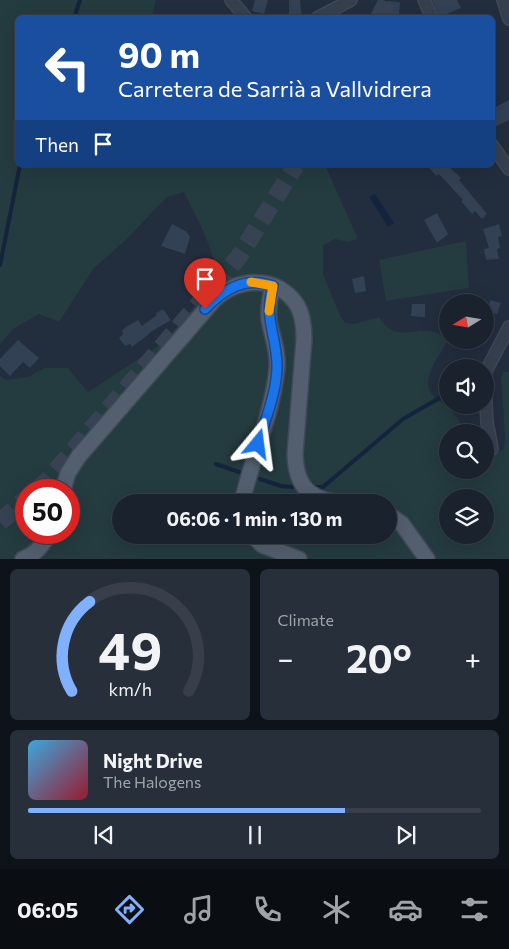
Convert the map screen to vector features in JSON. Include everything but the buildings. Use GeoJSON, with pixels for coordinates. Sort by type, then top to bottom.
{"type":"FeatureCollection","features":[{"type":"Feature","properties":{"kind":"main road"},"geometry":{"type":"LineString","coordinates":[[66,479],[78,456],[214,300],[226,290],[248,282],[273,286],[283,292],[297,305],[304,325],[304,347],[295,454],[297,475],[301,484],[311,494]]}},
{"type":"Feature","properties":{"kind":"main road"},"geometry":{"type":"LineString","coordinates":[[244,494],[277,368],[276,350],[269,318],[270,294],[273,286]]}},
{"type":"Feature","properties":{"kind":"main road"},"geometry":{"type":"LineString","coordinates":[[397,521],[402,524],[426,559]]}},
{"type":"Feature","properties":{"kind":"main road"},"geometry":{"type":"LineString","coordinates":[[23,559],[32,555],[42,544]]}},
{"type":"Feature","properties":{"kind":"main road"},"geometry":{"type":"LineString","coordinates":[[262,544],[299,559]]}},
{"type":"Feature","properties":{"kind":"street"},"geometry":{"type":"LineString","coordinates":[[231,0],[244,15]]}},
{"type":"Feature","properties":{"kind":"street"},"geometry":{"type":"LineString","coordinates":[[323,15],[351,0]]}},
{"type":"Feature","properties":{"kind":"street"},"geometry":{"type":"LineString","coordinates":[[424,0],[431,15]]}},
{"type":"Feature","properties":{"kind":"street"},"geometry":{"type":"LineString","coordinates":[[503,0],[509,19]]}},
{"type":"Feature","properties":{"kind":"street"},"geometry":{"type":"LineString","coordinates":[[495,149],[509,169]]}},
{"type":"Feature","properties":{"kind":"street"},"geometry":{"type":"LineString","coordinates":[[492,359],[509,326]]}},
{"type":"Feature","properties":{"kind":"green space"},"geometry":{"type":"Polygon","coordinates":[[[0,0],[156,0],[152,15],[15,15],[15,167],[326,167],[358,239],[348,242],[335,239],[323,245],[323,274],[345,323],[354,324],[379,317],[390,329],[397,332],[427,331],[439,334],[439,349],[442,349],[432,368],[428,383],[429,388],[439,400],[439,414],[454,414],[461,424],[439,424],[439,479],[494,479],[494,454],[504,449],[505,434],[501,379],[503,371],[509,372],[509,559],[0,559],[0,376],[6,380],[28,377],[44,368],[68,368],[88,392],[164,342],[220,276],[204,233],[184,192],[167,197],[125,241],[94,268],[59,322],[39,314],[13,329],[0,344],[0,0]]]}},
{"type":"Feature","properties":{"kind":"green space"},"geometry":{"type":"Polygon","coordinates":[[[466,241],[469,288],[386,301],[379,260],[466,241]]]}},
{"type":"Feature","properties":{"kind":"water"},"geometry":{"type":"Polygon","coordinates":[[[375,194],[394,223],[388,227],[369,197],[375,194]]]}},
{"type":"Feature","properties":{"kind":"waterway"},"geometry":{"type":"LineString","coordinates":[[75,15],[80,0]]}},
{"type":"Feature","properties":{"kind":"waterway"},"geometry":{"type":"LineString","coordinates":[[0,265],[20,167]]}},
{"type":"Feature","properties":{"kind":"waterway"},"geometry":{"type":"LineString","coordinates":[[314,487],[323,487],[403,419],[439,398]]}},
{"type":"Feature","properties":{"kind":"waterway"},"geometry":{"type":"LineString","coordinates":[[216,464],[239,472]]}},
{"type":"Feature","properties":{"kind":"waterway"},"geometry":{"type":"LineString","coordinates":[[260,479],[281,486],[293,487]]}},
{"type":"Feature","properties":{"kind":"tunnel"},"geometry":{"type":"LineString","coordinates":[[380,15],[388,0]]}},
{"type":"Feature","properties":{"kind":"tunnel"},"geometry":{"type":"LineString","coordinates":[[49,479],[238,258],[295,167]]}},
{"type":"Feature","properties":{"kind":"tunnel"},"geometry":{"type":"LineString","coordinates":[[0,522],[15,509]]}},
{"type":"Feature","properties":{"kind":"slow traffic"},"geometry":{"type":"LineString","coordinates":[[251,282],[273,286],[270,294],[269,311]]}},
{"type":"Feature","properties":{"kind":"route"},"geometry":{"type":"LineString","coordinates":[[205,309],[226,290],[236,286],[254,282],[273,286],[270,294],[269,318],[276,350],[277,368],[258,444]]}}]}
